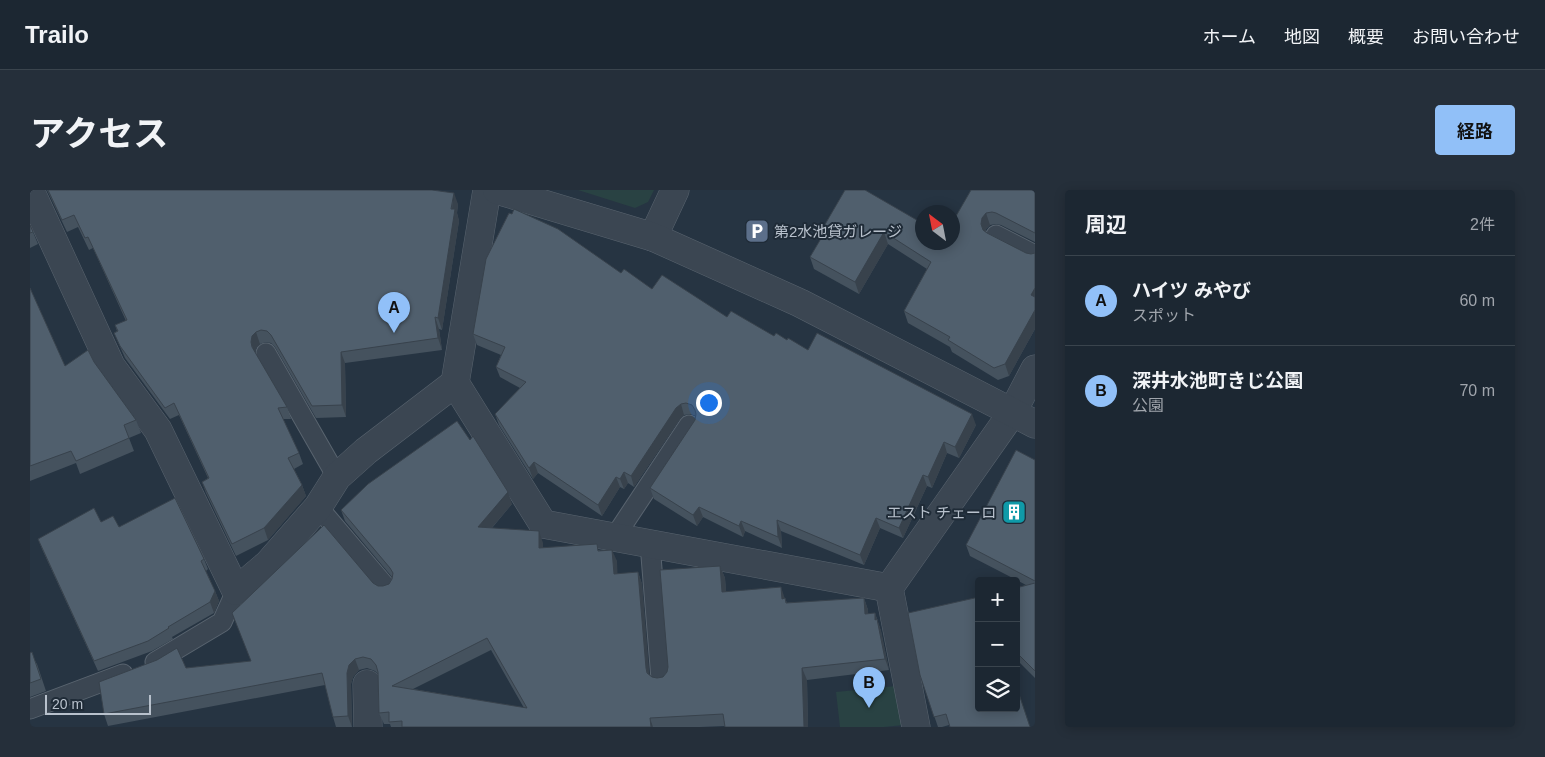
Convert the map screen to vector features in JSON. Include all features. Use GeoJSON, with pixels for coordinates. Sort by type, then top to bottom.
{"type":"FeatureCollection","features":[{"type":"Feature","properties":{"kind":"street"},"geometry":{"type":"LineString","coordinates":[[30,190],[111,366],[158,430],[236,591],[268,564],[318,507],[337,478],[366,451],[455,383]]}},
{"type":"Feature","properties":{"kind":"street"},"geometry":{"type":"LineString","coordinates":[[487,190],[455,383],[543,524],[889,588]]}},
{"type":"Feature","properties":{"kind":"street"},"geometry":{"type":"LineString","coordinates":[[497,190],[653,238],[800,303],[1023,418]]}},
{"type":"Feature","properties":{"kind":"street"},"geometry":{"type":"LineString","coordinates":[[653,238],[675,190]]}},
{"type":"Feature","properties":{"kind":"street"},"geometry":{"type":"LineString","coordinates":[[916,727],[889,588],[1023,418],[1035,369]]}},
{"type":"Feature","properties":{"kind":"street"},"geometry":{"type":"LineString","coordinates":[[367,684],[368,727]]}},
{"type":"Feature","properties":{"kind":"lane"},"geometry":{"type":"LineString","coordinates":[[996,234],[1035,255]]}},
{"type":"Feature","properties":{"kind":"lane"},"geometry":{"type":"LineString","coordinates":[[266,353],[337,478]]}},
{"type":"Feature","properties":{"kind":"lane"},"geometry":{"type":"LineString","coordinates":[[614,538],[689,425]]}},
{"type":"Feature","properties":{"kind":"lane"},"geometry":{"type":"LineString","coordinates":[[318,507],[386,587]]}},
{"type":"Feature","properties":{"kind":"lane"},"geometry":{"type":"LineString","coordinates":[[650,544],[661,679]]}},
{"type":"Feature","properties":{"kind":"lane"},"geometry":{"type":"LineString","coordinates":[[30,708],[157,661],[222,622],[236,591]]}},
{"type":"Feature","properties":{"kind":"green space"},"geometry":{"type":"Polygon","coordinates":[[[578,190],[654,190],[648,202],[635,208],[578,190]]]}},
{"type":"Feature","properties":{"kind":"green space"},"geometry":{"type":"Polygon","coordinates":[[[896,686],[904,725],[840,727],[836,692],[896,686]]]}},
{"type":"Feature","properties":{"kind":"building"},"geometry":{"type":"Polygon","coordinates":[[[48,190],[432,190],[454,193],[451,209],[455,209],[438,318],[435,317],[438,338],[341,352],[342,405],[312,406],[271,335],[267,331],[261,330],[252,336],[252,347],[287,407],[278,408],[299,453],[288,458],[302,485],[264,528],[232,544],[202,482],[209,478],[174,403],[165,408],[120,346],[114,333],[118,331],[115,325],[127,320],[88,237],[85,238],[74,215],[62,220],[48,190]]]}},
{"type":"Feature","properties":{"kind":"building"},"geometry":{"type":"Polygon","coordinates":[[[845,190],[865,190],[915,219],[915,250],[960,250],[960,209],[971,190],[1035,190],[1035,233],[992,212],[986,213],[982,218],[981,224],[983,230],[987,233],[1026,253],[1035,253],[1035,288],[1031,295],[1035,297],[1035,310],[1005,364],[994,368],[948,340],[950,337],[904,311],[931,262],[884,232],[855,282],[810,257],[823,235],[820,233],[845,190]]]}},
{"type":"Feature","properties":{"kind":"building"},"geometry":{"type":"Polygon","coordinates":[[[514,209],[558,229],[621,273],[624,269],[652,289],[662,275],[727,317],[731,311],[774,336],[776,333],[808,350],[817,333],[972,414],[955,447],[944,442],[928,477],[923,475],[899,528],[876,518],[860,555],[777,520],[778,537],[741,521],[739,526],[699,507],[693,515],[650,488],[695,420],[695,410],[692,405],[686,403],[676,408],[631,476],[624,472],[620,479],[616,477],[598,505],[534,462],[529,468],[495,414],[526,382],[496,367],[505,347],[473,334],[486,259],[509,213],[512,214],[514,209]]]}},
{"type":"Feature","properties":{"kind":"building"},"geometry":{"type":"Polygon","coordinates":[[[30,288],[65,366],[88,350],[94,362],[136,420],[124,425],[129,438],[76,461],[71,451],[30,466],[30,288]]]}},
{"type":"Feature","properties":{"kind":"building"},"geometry":{"type":"Polygon","coordinates":[[[457,421],[470,440],[473,436],[508,492],[478,527],[539,531],[539,548],[597,544],[598,551],[612,550],[614,574],[638,572],[646,668],[647,673],[652,677],[663,677],[668,667],[660,570],[720,566],[722,592],[781,587],[782,599],[785,598],[786,603],[864,598],[865,614],[875,613],[885,659],[802,668],[804,727],[725,727],[723,714],[650,718],[651,727],[402,727],[402,721],[389,722],[389,712],[379,713],[378,672],[376,665],[371,659],[363,657],[355,659],[349,665],[347,673],[348,716],[333,717],[322,673],[104,714],[99,682],[157,660],[177,648],[186,668],[251,661],[232,613],[324,525],[373,583],[378,586],[389,584],[393,573],[390,568],[341,510],[368,484],[457,421]],[[487,638],[392,686],[527,708],[487,638]]]}},
{"type":"Feature","properties":{"kind":"building","name":"エスト チェーロ"},"geometry":{"type":"Polygon","coordinates":[[[1016,450],[1035,460],[1035,581],[966,545],[1016,450]]]}},
{"type":"Feature","properties":{"kind":"building"},"geometry":{"type":"Polygon","coordinates":[[[175,498],[204,559],[201,561],[215,591],[210,602],[148,641],[94,661],[38,539],[94,508],[101,522],[113,516],[119,527],[175,498]]]}},
{"type":"Feature","properties":{"kind":"building"},"geometry":{"type":"Polygon","coordinates":[[[1035,583],[1035,671],[1020,656],[1020,587],[1035,583]]]}},
{"type":"Feature","properties":{"kind":"building"},"geometry":{"type":"Polygon","coordinates":[[[975,598],[975,712],[1020,712],[1020,697],[1030,727],[950,727],[946,714],[934,717],[920,675],[908,613],[975,598]]]}},
{"type":"Feature","properties":{"kind":"building"},"geometry":{"type":"Polygon","coordinates":[[[32,652],[41,679],[30,683],[30,653],[32,652]]]}},
{"type":"Feature","properties":{"kind":"place","name":"第2水池貸ガレージ"},"geometry":{"type":"Point","coordinates":[757,231]}},
{"type":"Feature","properties":{"kind":"place","name":"ハイツ みやび"},"geometry":{"type":"Point","coordinates":[394,333]}},
{"type":"Feature","properties":{"kind":"place","name":"エスト チェーロ"},"geometry":{"type":"Point","coordinates":[1014,512]}},
{"type":"Feature","properties":{"kind":"place","name":"深井水池町きじ公園"},"geometry":{"type":"Point","coordinates":[869,708]}}]}
